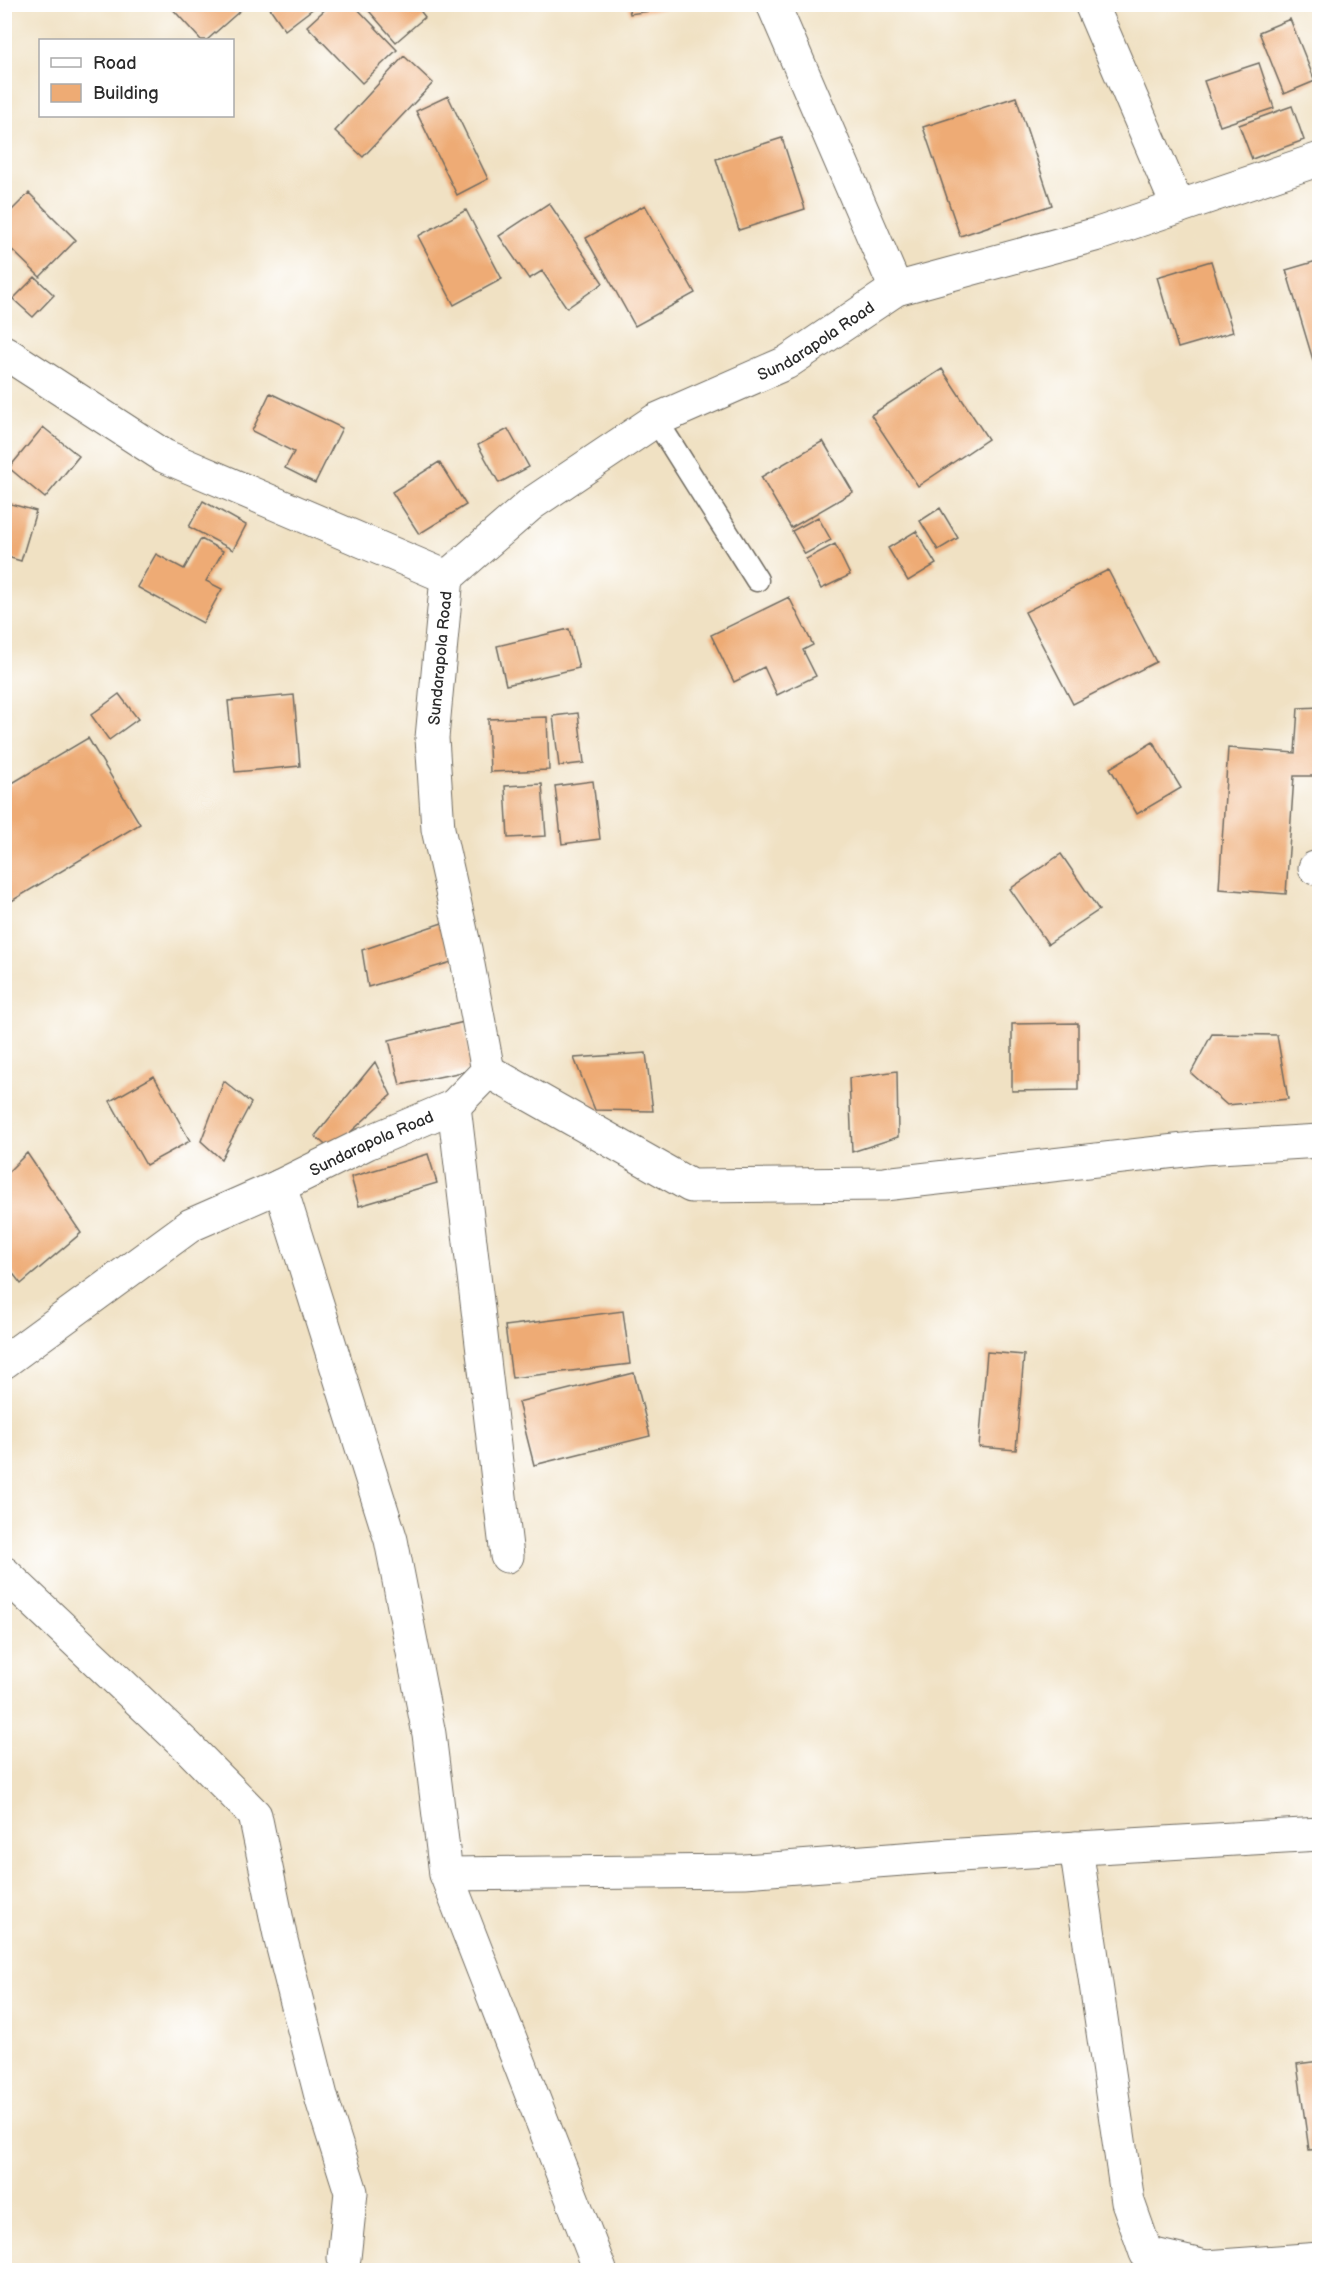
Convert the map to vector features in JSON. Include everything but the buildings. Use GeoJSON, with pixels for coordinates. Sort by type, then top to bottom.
{"type":"FeatureCollection","features":[{"type":"Feature","properties":{"kind":"street"},"geometry":{"type":"LineString","coordinates":[[773,4],[896,289]]}},
{"type":"Feature","properties":{"kind":"street"},"geometry":{"type":"LineString","coordinates":[[1091,4],[1178,207]]}},
{"type":"Feature","properties":{"kind":"street","name":"Sundarapola Road"},"geometry":{"type":"LineString","coordinates":[[4,1362],[191,1225],[280,1186],[366,1143],[454,1106],[488,1071],[465,949],[438,830],[432,738],[447,577],[531,504],[656,420],[786,363],[896,289],[1098,234],[1320,159]]}},
{"type":"Feature","properties":{"kind":"street"},"geometry":{"type":"LineString","coordinates":[[4,352],[164,456],[447,577]]}},
{"type":"Feature","properties":{"kind":"street"},"geometry":{"type":"LineString","coordinates":[[488,1071],[691,1186],[884,1184],[1203,1148],[1320,1141]]}},
{"type":"Feature","properties":{"kind":"street"},"geometry":{"type":"LineString","coordinates":[[454,1106],[507,1556]]}},
{"type":"Feature","properties":{"kind":"street"},"geometry":{"type":"LineString","coordinates":[[280,1186],[391,1540],[429,1734],[446,1874],[600,2271]]}},
{"type":"Feature","properties":{"kind":"street"},"geometry":{"type":"LineString","coordinates":[[4,1573],[187,1746],[255,1815],[281,1940],[322,2100],[351,2192],[344,2258]]}},
{"type":"Feature","properties":{"kind":"street"},"geometry":{"type":"LineString","coordinates":[[446,1874],[745,1871],[1320,1834]]}},
{"type":"Feature","properties":{"kind":"street"},"geometry":{"type":"LineString","coordinates":[[1076,1848],[1128,2202],[1146,2253],[1206,2266],[1320,2259]]}},
{"type":"Feature","properties":{"kind":"lane"},"geometry":{"type":"LineString","coordinates":[[656,420],[758,580]]}}]}
